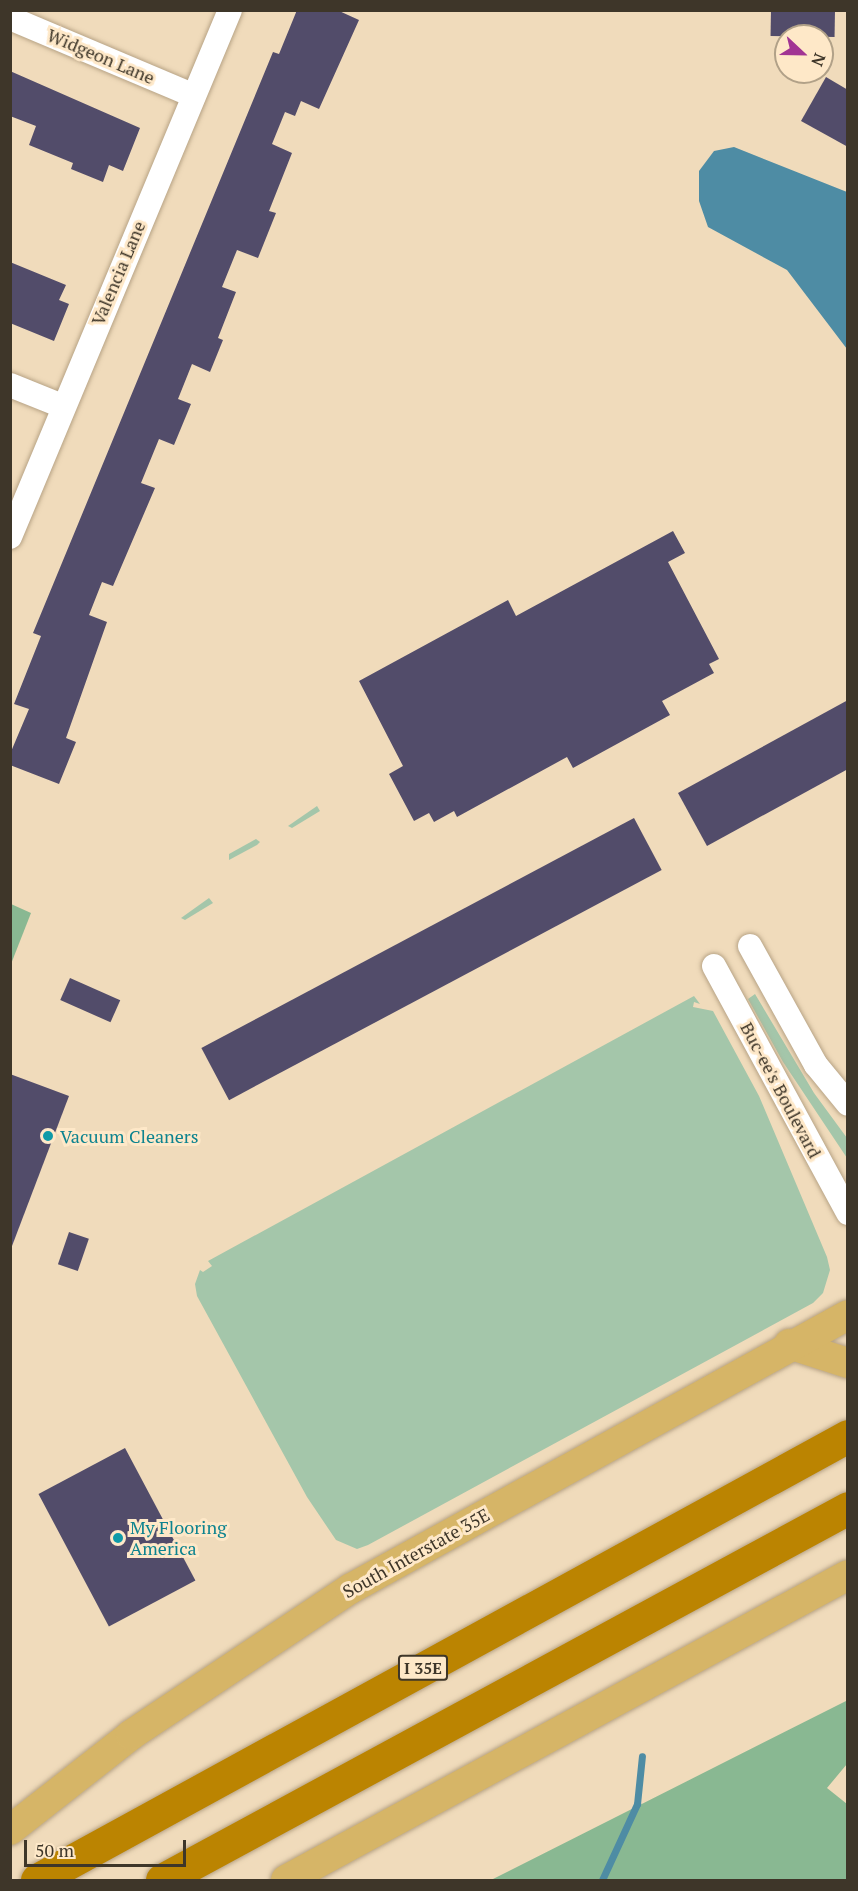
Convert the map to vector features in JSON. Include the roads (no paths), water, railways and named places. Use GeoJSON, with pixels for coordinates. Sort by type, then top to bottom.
{"type":"FeatureCollection","features":[{"type":"Feature","properties":{"kind":"highway","name":"I 35E"},"geometry":{"type":"LineString","coordinates":[[37,1881],[848,1436]]}},
{"type":"Feature","properties":{"kind":"highway"},"geometry":{"type":"LineString","coordinates":[[162,1881],[844,1510]]}},
{"type":"Feature","properties":{"kind":"main road","name":"South Interstate 35E"},"geometry":{"type":"LineString","coordinates":[[10,1830],[131,1735],[350,1589],[789,1344],[848,1314]]}},
{"type":"Feature","properties":{"kind":"main road"},"geometry":{"type":"LineString","coordinates":[[789,1344],[848,1363]]}},
{"type":"Feature","properties":{"kind":"main road"},"geometry":{"type":"LineString","coordinates":[[286,1881],[848,1575]]}},
{"type":"Feature","properties":{"kind":"street","name":"Valencia Lane"},"geometry":{"type":"LineString","coordinates":[[10,537],[192,95],[230,10]]}},
{"type":"Feature","properties":{"kind":"street","name":"Widgeon Lane"},"geometry":{"type":"LineString","coordinates":[[10,18],[192,95]]}},
{"type":"Feature","properties":{"kind":"street"},"geometry":{"type":"LineString","coordinates":[[10,385],[63,406]]}},
{"type":"Feature","properties":{"kind":"street"},"geometry":{"type":"LineString","coordinates":[[750,946],[816,1065],[848,1104]]}},
{"type":"Feature","properties":{"kind":"street","name":"Buc-ee's Boulevard"},"geometry":{"type":"LineString","coordinates":[[714,966],[848,1214]]}},
{"type":"Feature","properties":{"kind":"water"},"geometry":{"type":"Polygon","coordinates":[[[734,147],[847,192],[847,349],[787,270],[708,227],[699,201],[699,171],[714,151],[734,147]]]}},
{"type":"Feature","properties":{"kind":"waterway"},"geometry":{"type":"LineString","coordinates":[[602,1880],[637,1804],[642,1756]]}},
{"type":"Feature","properties":{"kind":"place","name":"Vacuum Cleaners"},"geometry":{"type":"Point","coordinates":[48,1136]}},
{"type":"Feature","properties":{"kind":"place","name":"My Flooring America"},"geometry":{"type":"Point","coordinates":[118,1538]}}]}
